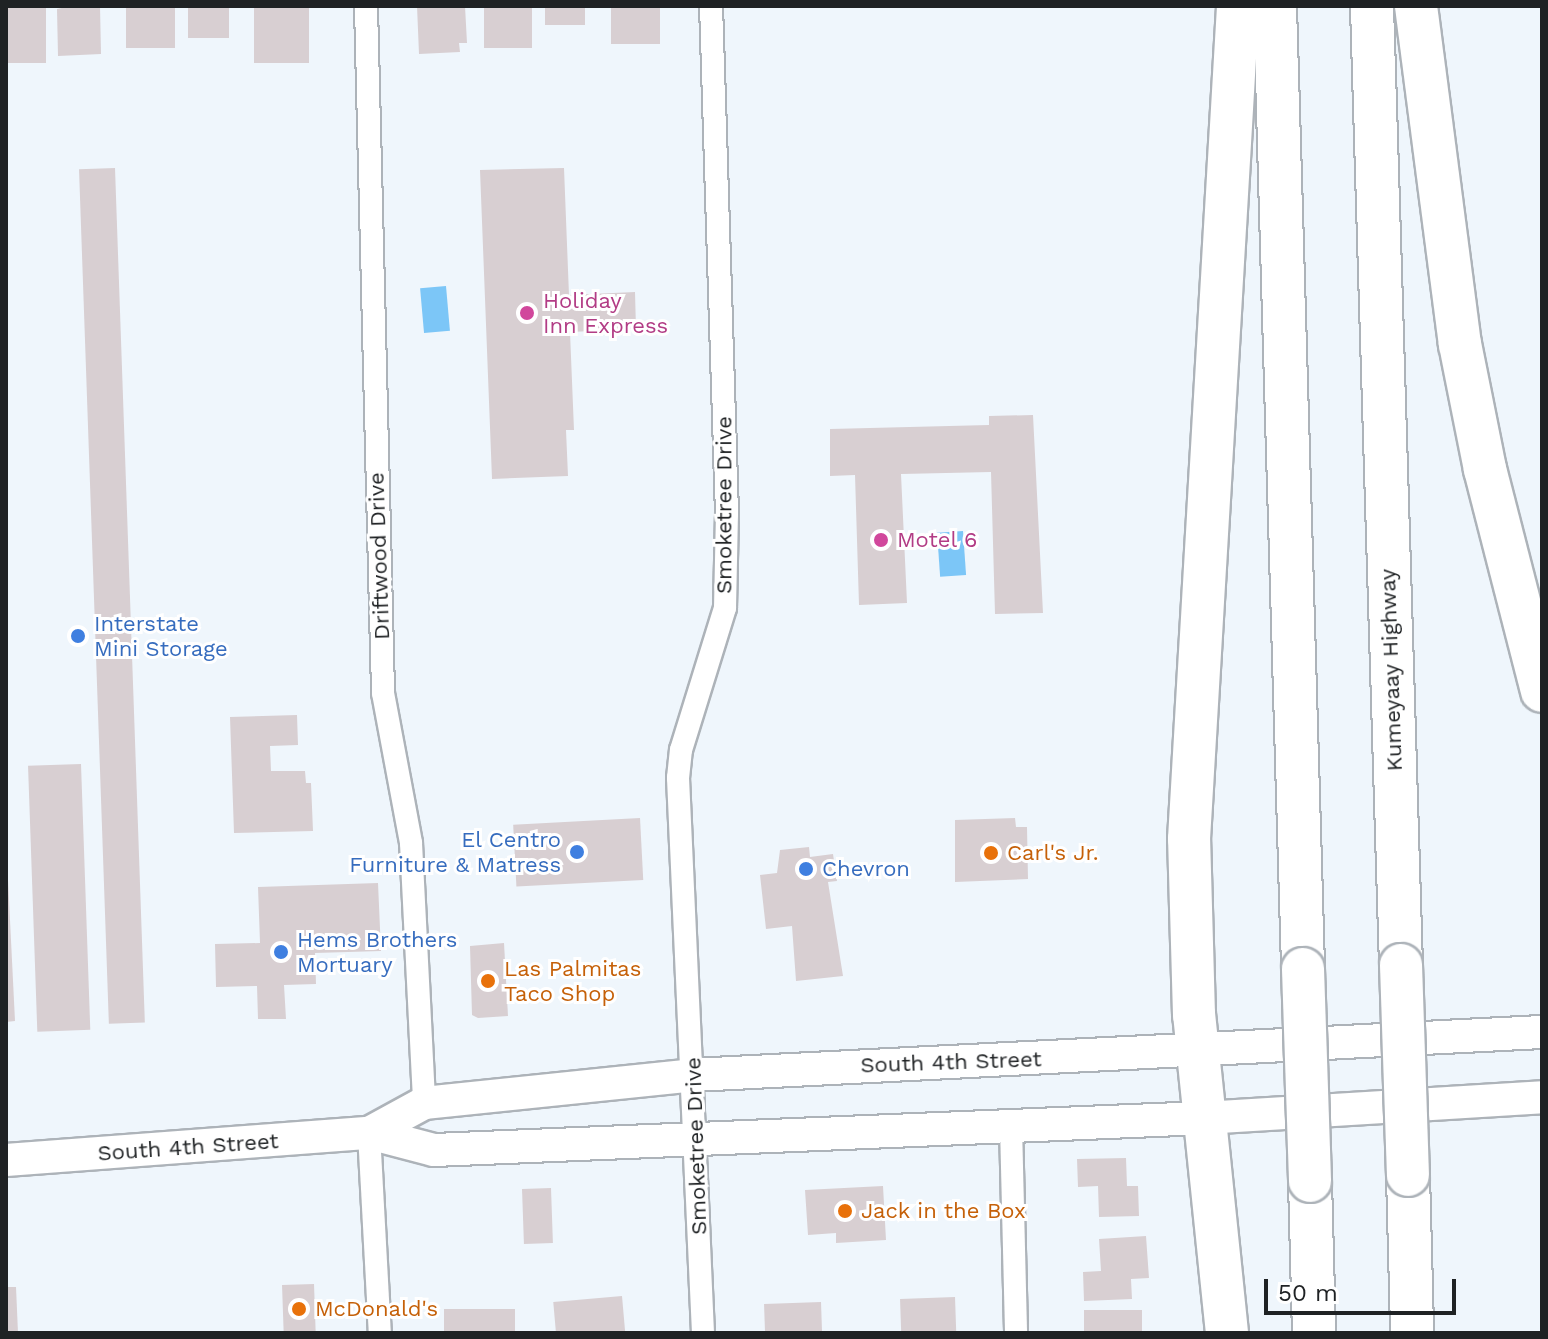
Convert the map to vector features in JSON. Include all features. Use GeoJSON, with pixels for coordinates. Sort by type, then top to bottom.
{"type":"FeatureCollection","features":[{"type":"Feature","properties":{"kind":"highway"},"geometry":{"type":"LineString","coordinates":[[1227,1333],[1197,1052],[1189,839],[1238,6]]}},
{"type":"Feature","properties":{"kind":"highway"},"geometry":{"type":"LineString","coordinates":[[1275,6],[1314,1333]]}},
{"type":"Feature","properties":{"kind":"highway","name":"Kumeyaay Highway"},"geometry":{"type":"LineString","coordinates":[[1372,6],[1412,1333]]}},
{"type":"Feature","properties":{"kind":"highway"},"geometry":{"type":"LineString","coordinates":[[1416,6],[1460,344],[1485,469],[1542,691]]}},
{"type":"Feature","properties":{"kind":"main road","name":"South 4th Street"},"geometry":{"type":"LineString","coordinates":[[369,1133],[424,1103],[693,1075],[1197,1052],[1542,1032]]}},
{"type":"Feature","properties":{"kind":"main road","name":"South 4th Street"},"geometry":{"type":"LineString","coordinates":[[6,1160],[369,1133],[434,1150],[1203,1118],[1542,1097]]}},
{"type":"Feature","properties":{"kind":"street","name":"Driftwood Drive"},"geometry":{"type":"LineString","coordinates":[[366,6],[383,693],[411,843],[424,1103]]}},
{"type":"Feature","properties":{"kind":"street","name":"Smoketree Drive"},"geometry":{"type":"LineString","coordinates":[[703,1333],[678,778],[681,750],[725,608],[727,523],[711,6]]}},
{"type":"Feature","properties":{"kind":"street"},"geometry":{"type":"LineString","coordinates":[[1011,1126],[1016,1333]]}},
{"type":"Feature","properties":{"kind":"street"},"geometry":{"type":"LineString","coordinates":[[369,1133],[380,1333]]}},
{"type":"Feature","properties":{"kind":"water"},"geometry":{"type":"Polygon","coordinates":[[[446,286],[450,331],[424,333],[420,288],[446,286]]]}},
{"type":"Feature","properties":{"kind":"water"},"geometry":{"type":"Polygon","coordinates":[[[963,531],[966,575],[940,577],[937,533],[963,531]]]}},
{"type":"Feature","properties":{"kind":"building"},"geometry":{"type":"Polygon","coordinates":[[[6,6],[46,6],[46,63],[6,63],[6,6]]]}},
{"type":"Feature","properties":{"kind":"building"},"geometry":{"type":"Polygon","coordinates":[[[100,6],[101,54],[58,56],[57,9],[100,6]]]}},
{"type":"Feature","properties":{"kind":"building"},"geometry":{"type":"Polygon","coordinates":[[[126,6],[175,6],[175,48],[126,48],[126,6]]]}},
{"type":"Feature","properties":{"kind":"building"},"geometry":{"type":"Polygon","coordinates":[[[188,6],[229,6],[229,38],[188,38],[188,6]]]}},
{"type":"Feature","properties":{"kind":"building"},"geometry":{"type":"Polygon","coordinates":[[[254,6],[309,6],[309,63],[254,63],[254,6]]]}},
{"type":"Feature","properties":{"kind":"building"},"geometry":{"type":"Polygon","coordinates":[[[417,6],[465,6],[467,43],[459,43],[460,52],[419,54],[417,6]]]}},
{"type":"Feature","properties":{"kind":"building"},"geometry":{"type":"Polygon","coordinates":[[[484,6],[532,6],[532,48],[484,48],[484,6]]]}},
{"type":"Feature","properties":{"kind":"building"},"geometry":{"type":"Polygon","coordinates":[[[545,6],[585,6],[585,25],[545,25],[545,6]]]}},
{"type":"Feature","properties":{"kind":"building"},"geometry":{"type":"Polygon","coordinates":[[[611,6],[660,6],[660,44],[611,44],[611,6]]]}},
{"type":"Feature","properties":{"kind":"building"},"geometry":{"type":"Polygon","coordinates":[[[115,168],[145,1022],[109,1024],[79,169],[115,168]]]}},
{"type":"Feature","properties":{"kind":"building","name":"Holiday Inn Express"},"geometry":{"type":"Polygon","coordinates":[[[564,168],[569,295],[635,292],[636,329],[570,332],[574,430],[566,430],[568,476],[492,479],[480,170],[564,168]]]}},
{"type":"Feature","properties":{"kind":"building","name":"Motel 6"},"geometry":{"type":"Polygon","coordinates":[[[1033,415],[1043,613],[995,614],[991,472],[901,474],[907,603],[859,605],[855,475],[830,476],[830,429],[989,425],[989,416],[1033,415]]]}},
{"type":"Feature","properties":{"kind":"building"},"geometry":{"type":"Polygon","coordinates":[[[297,715],[298,745],[270,746],[271,771],[305,771],[306,783],[311,783],[313,831],[234,833],[230,717],[297,715]]]}},
{"type":"Feature","properties":{"kind":"building"},"geometry":{"type":"Polygon","coordinates":[[[81,764],[90,1030],[37,1032],[28,766],[81,764]]]}},
{"type":"Feature","properties":{"kind":"building","name":"El Centro Furniture & Matress"},"geometry":{"type":"Polygon","coordinates":[[[640,818],[643,880],[516,887],[513,825],[640,818]]]}},
{"type":"Feature","properties":{"kind":"building","name":"Carl's Jr."},"geometry":{"type":"Polygon","coordinates":[[[1015,818],[1016,827],[1027,827],[1028,879],[955,882],[955,820],[1015,818]]]}},
{"type":"Feature","properties":{"kind":"building"},"geometry":{"type":"Polygon","coordinates":[[[6,839],[15,1021],[6,1022],[6,839]]]}},
{"type":"Feature","properties":{"kind":"building","name":"Chevron"},"geometry":{"type":"Polygon","coordinates":[[[809,847],[810,857],[833,854],[837,881],[828,882],[843,976],[796,981],[792,926],[766,929],[760,875],[777,873],[780,850],[809,847]]]}},
{"type":"Feature","properties":{"kind":"building","name":"Hems Brothers Mortuary"},"geometry":{"type":"Polygon","coordinates":[[[378,883],[381,951],[315,953],[316,984],[284,985],[286,1019],[258,1019],[257,986],[216,987],[215,944],[260,943],[258,887],[378,883]]]}},
{"type":"Feature","properties":{"kind":"building","name":"Las Palmitas Taco Shop"},"geometry":{"type":"Polygon","coordinates":[[[504,943],[508,1016],[478,1018],[472,1015],[470,946],[504,943]]]}},
{"type":"Feature","properties":{"kind":"building"},"geometry":{"type":"Polygon","coordinates":[[[1126,1158],[1127,1186],[1138,1186],[1139,1216],[1099,1217],[1098,1186],[1078,1187],[1077,1159],[1126,1158]]]}},
{"type":"Feature","properties":{"kind":"building","name":"Jack in the Box"},"geometry":{"type":"Polygon","coordinates":[[[883,1186],[886,1240],[836,1243],[836,1233],[808,1235],[805,1190],[883,1186]]]}},
{"type":"Feature","properties":{"kind":"building"},"geometry":{"type":"Polygon","coordinates":[[[551,1188],[553,1243],[524,1244],[522,1189],[551,1188]]]}},
{"type":"Feature","properties":{"kind":"building"},"geometry":{"type":"Polygon","coordinates":[[[1146,1236],[1149,1278],[1131,1279],[1132,1299],[1084,1301],[1083,1272],[1101,1271],[1099,1239],[1146,1236]]]}},
{"type":"Feature","properties":{"kind":"building","name":"McDonald's"},"geometry":{"type":"Polygon","coordinates":[[[314,1284],[316,1333],[284,1333],[282,1285],[314,1284]]]}},
{"type":"Feature","properties":{"kind":"building"},"geometry":{"type":"Polygon","coordinates":[[[6,1287],[16,1287],[18,1333],[6,1333],[6,1287]]]}},
{"type":"Feature","properties":{"kind":"building"},"geometry":{"type":"Polygon","coordinates":[[[622,1296],[625,1333],[556,1333],[553,1302],[622,1296]]]}},
{"type":"Feature","properties":{"kind":"building"},"geometry":{"type":"Polygon","coordinates":[[[955,1297],[956,1333],[901,1333],[900,1299],[955,1297]]]}},
{"type":"Feature","properties":{"kind":"building"},"geometry":{"type":"Polygon","coordinates":[[[821,1302],[822,1333],[765,1333],[764,1304],[821,1302]]]}},
{"type":"Feature","properties":{"kind":"building"},"geometry":{"type":"Polygon","coordinates":[[[444,1309],[515,1309],[515,1333],[444,1333],[444,1309]]]}},
{"type":"Feature","properties":{"kind":"building"},"geometry":{"type":"Polygon","coordinates":[[[1084,1310],[1142,1310],[1142,1333],[1084,1333],[1084,1310]]]}},
{"type":"Feature","properties":{"kind":"place","name":"Holiday Inn Express"},"geometry":{"type":"Point","coordinates":[527,313]}},
{"type":"Feature","properties":{"kind":"place","name":"Motel 6"},"geometry":{"type":"Point","coordinates":[881,540]}},
{"type":"Feature","properties":{"kind":"place","name":"Interstate Mini Storage"},"geometry":{"type":"Point","coordinates":[78,636]}},
{"type":"Feature","properties":{"kind":"place","name":"El Centro Furniture & Matress"},"geometry":{"type":"Point","coordinates":[577,852]}},
{"type":"Feature","properties":{"kind":"place","name":"Carl's Jr."},"geometry":{"type":"Point","coordinates":[991,853]}},
{"type":"Feature","properties":{"kind":"place","name":"Chevron"},"geometry":{"type":"Point","coordinates":[806,869]}},
{"type":"Feature","properties":{"kind":"place","name":"Hems Brothers Mortuary"},"geometry":{"type":"Point","coordinates":[281,952]}},
{"type":"Feature","properties":{"kind":"place","name":"Las Palmitas Taco Shop"},"geometry":{"type":"Point","coordinates":[488,981]}},
{"type":"Feature","properties":{"kind":"place","name":"Jack in the Box"},"geometry":{"type":"Point","coordinates":[845,1211]}},
{"type":"Feature","properties":{"kind":"place","name":"McDonald's"},"geometry":{"type":"Point","coordinates":[299,1309]}}]}
